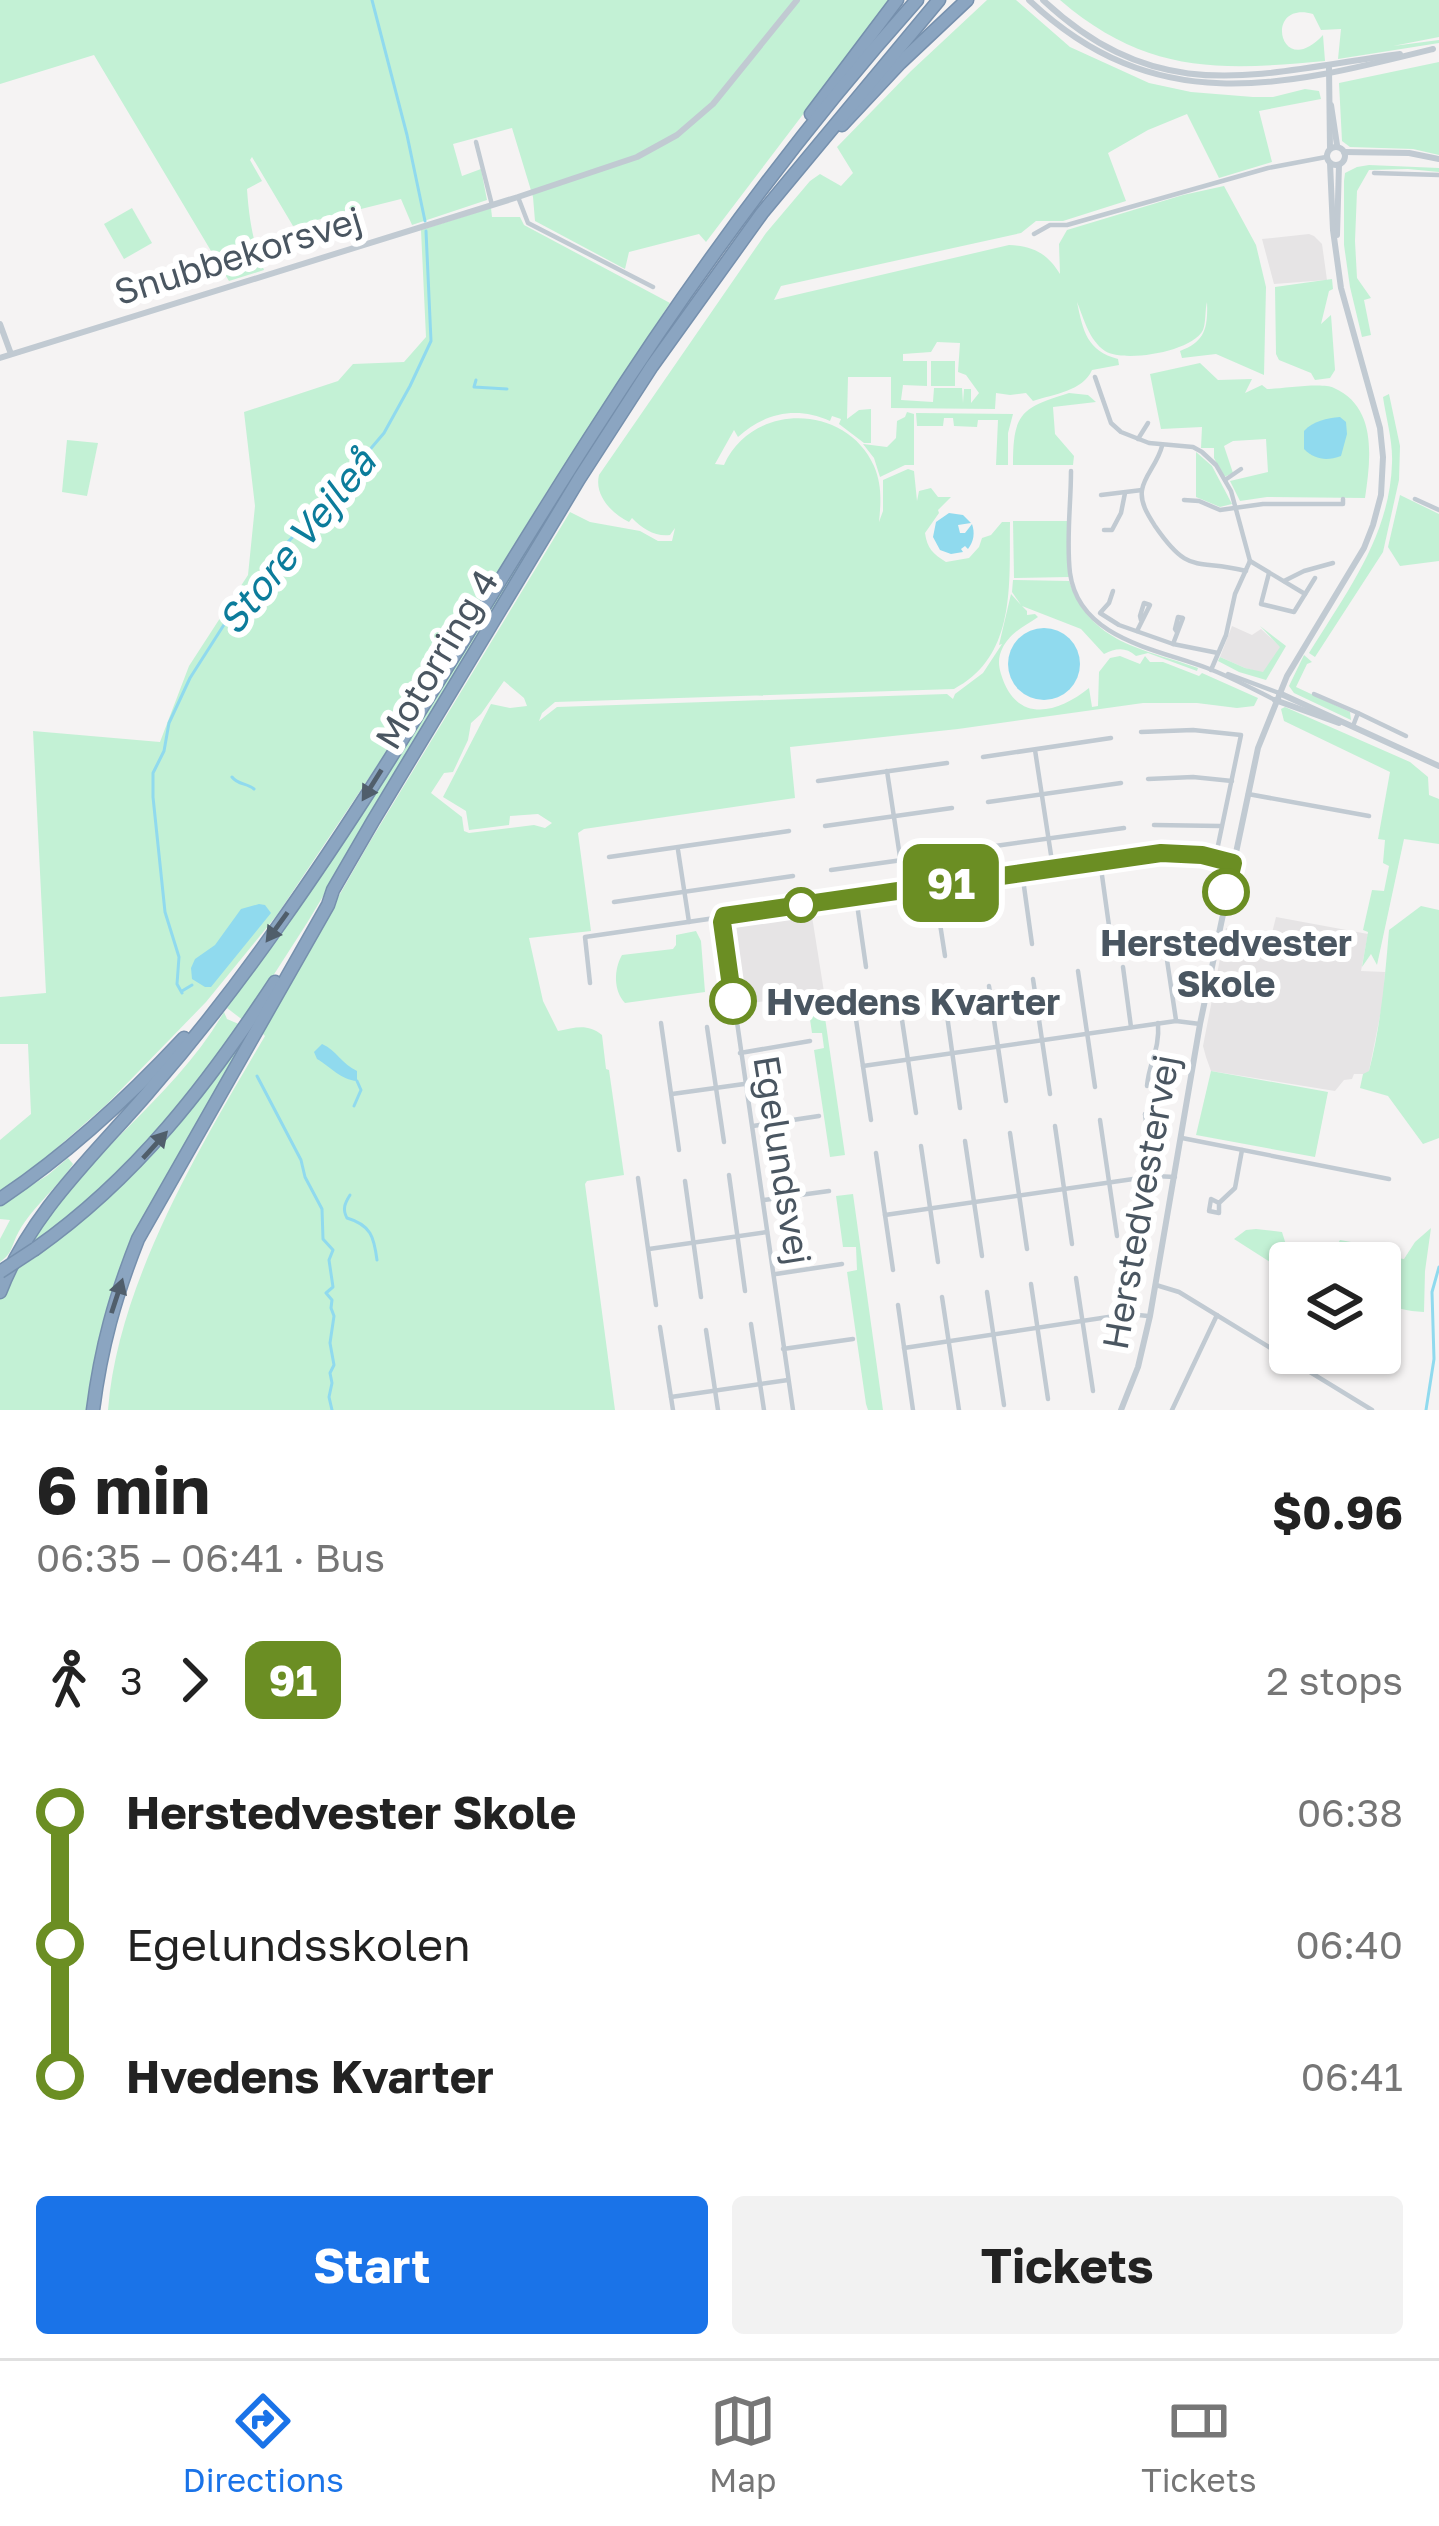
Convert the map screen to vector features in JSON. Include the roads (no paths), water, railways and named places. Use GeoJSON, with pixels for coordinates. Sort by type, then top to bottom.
{"type":"FeatureCollection","features":[{"type":"Feature","properties":{"kind":"highway"},"geometry":{"type":"LineString","coordinates":[[755,197],[897,0]]}},
{"type":"Feature","properties":{"kind":"highway","name":"Motorring 4"},"geometry":{"type":"LineString","coordinates":[[0,1292],[18,1252],[52,1202],[221,1006],[279,926],[642,357],[755,197],[917,0]]}},
{"type":"Feature","properties":{"kind":"highway","name":"Motorring 4"},"geometry":{"type":"LineString","coordinates":[[93,1410],[105,1333],[138,1239],[333,890],[579,479],[761,213],[939,0]]}},
{"type":"Feature","properties":{"kind":"highway"},"geometry":{"type":"LineString","coordinates":[[697,302],[833,135],[967,0]]}},
{"type":"Feature","properties":{"kind":"highway"},"geometry":{"type":"LineString","coordinates":[[0,1272],[96,1202],[172,1126],[243,1030],[333,890]]}},
{"type":"Feature","properties":{"kind":"highway"},"geometry":{"type":"LineString","coordinates":[[0,1198],[109,1114],[234,985]]}},
{"type":"Feature","properties":{"kind":"street","name":"Snubbekorsvej"},"geometry":{"type":"LineString","coordinates":[[0,358],[637,157],[677,136],[713,104],[796,0]]}},
{"type":"Feature","properties":{"kind":"street"},"geometry":{"type":"LineString","coordinates":[[1029,0],[1070,34],[1126,65],[1211,85],[1235,86],[1436,49]]}},
{"type":"Feature","properties":{"kind":"street"},"geometry":{"type":"LineString","coordinates":[[1043,0],[1089,37],[1165,70],[1240,77],[1329,68]]}},
{"type":"Feature","properties":{"kind":"street","name":"Herstedvestervej"},"geometry":{"type":"LineString","coordinates":[[1121,1410],[1150,1316],[1200,1024],[1258,748],[1277,696],[1364,548],[1381,495],[1380,428],[1351,330],[1336,250],[1336,156],[1329,68]]}},
{"type":"Feature","properties":{"kind":"street"},"geometry":{"type":"LineString","coordinates":[[476,142],[491,205]]}},
{"type":"Feature","properties":{"kind":"street"},"geometry":{"type":"LineString","coordinates":[[1034,234],[1268,168],[1368,152],[1439,159]]}},
{"type":"Feature","properties":{"kind":"street"},"geometry":{"type":"LineString","coordinates":[[1374,173],[1439,175]]}},
{"type":"Feature","properties":{"kind":"street"},"geometry":{"type":"LineString","coordinates":[[518,197],[528,223],[653,287]]}},
{"type":"Feature","properties":{"kind":"street"},"geometry":{"type":"LineString","coordinates":[[0,325],[11,354]]}},
{"type":"Feature","properties":{"kind":"street"},"geometry":{"type":"LineString","coordinates":[[1095,377],[1111,424],[1138,439],[1202,452],[1216,465],[1237,506],[1250,561],[1211,670]]}},
{"type":"Feature","properties":{"kind":"street"},"geometry":{"type":"LineString","coordinates":[[1138,439],[1148,423]]}},
{"type":"Feature","properties":{"kind":"street"},"geometry":{"type":"LineString","coordinates":[[1162,446],[1142,490],[1152,522],[1183,558],[1206,567],[1246,572]]}},
{"type":"Feature","properties":{"kind":"street"},"geometry":{"type":"LineString","coordinates":[[1225,480],[1241,470]]}},
{"type":"Feature","properties":{"kind":"street"},"geometry":{"type":"LineString","coordinates":[[1071,471],[1070,572],[1085,611],[1111,633],[1236,676],[1439,766]]}},
{"type":"Feature","properties":{"kind":"street"},"geometry":{"type":"LineString","coordinates":[[1101,495],[1142,490]]}},
{"type":"Feature","properties":{"kind":"street"},"geometry":{"type":"LineString","coordinates":[[1104,530],[1112,530],[1125,493]]}},
{"type":"Feature","properties":{"kind":"street"},"geometry":{"type":"LineString","coordinates":[[1184,500],[1220,510],[1343,504],[1343,499]]}},
{"type":"Feature","properties":{"kind":"street"},"geometry":{"type":"LineString","coordinates":[[1415,499],[1439,510]]}},
{"type":"Feature","properties":{"kind":"street"},"geometry":{"type":"LineString","coordinates":[[1250,561],[1305,594]]}},
{"type":"Feature","properties":{"kind":"street"},"geometry":{"type":"LineString","coordinates":[[1285,582],[1333,562]]}},
{"type":"Feature","properties":{"kind":"street"},"geometry":{"type":"LineString","coordinates":[[1269,573],[1261,604],[1294,612],[1315,578]]}},
{"type":"Feature","properties":{"kind":"street"},"geometry":{"type":"LineString","coordinates":[[1113,591],[1100,613],[1119,625],[1218,653]]}},
{"type":"Feature","properties":{"kind":"street"},"geometry":{"type":"LineString","coordinates":[[1137,631],[1142,620]]}},
{"type":"Feature","properties":{"kind":"street"},"geometry":{"type":"LineString","coordinates":[[1174,644],[1178,632]]}},
{"type":"Feature","properties":{"kind":"street"},"geometry":{"type":"LineString","coordinates":[[1314,694],[1406,736]]}},
{"type":"Feature","properties":{"kind":"street"},"geometry":{"type":"LineString","coordinates":[[1353,726],[1358,713]]}},
{"type":"Feature","properties":{"kind":"street"},"geometry":{"type":"LineString","coordinates":[[1141,732],[1241,735],[1215,858]]}},
{"type":"Feature","properties":{"kind":"street"},"geometry":{"type":"LineString","coordinates":[[983,757],[1111,739]]}},
{"type":"Feature","properties":{"kind":"street"},"geometry":{"type":"LineString","coordinates":[[1035,750],[1053,868]]}},
{"type":"Feature","properties":{"kind":"street"},"geometry":{"type":"LineString","coordinates":[[818,781],[946,763]]}},
{"type":"Feature","properties":{"kind":"street"},"geometry":{"type":"LineString","coordinates":[[887,771],[904,890]]}},
{"type":"Feature","properties":{"kind":"street"},"geometry":{"type":"LineString","coordinates":[[1148,779],[1232,781]]}},
{"type":"Feature","properties":{"kind":"street"},"geometry":{"type":"LineString","coordinates":[[988,802],[1121,783]]}},
{"type":"Feature","properties":{"kind":"street"},"geometry":{"type":"LineString","coordinates":[[1248,794],[1369,816]]}},
{"type":"Feature","properties":{"kind":"street"},"geometry":{"type":"LineString","coordinates":[[825,826],[952,808]]}},
{"type":"Feature","properties":{"kind":"street"},"geometry":{"type":"LineString","coordinates":[[1154,825],[1222,826]]}},
{"type":"Feature","properties":{"kind":"street"},"geometry":{"type":"LineString","coordinates":[[995,846],[1124,827]]}},
{"type":"Feature","properties":{"kind":"street"},"geometry":{"type":"LineString","coordinates":[[609,857],[788,831]]}},
{"type":"Feature","properties":{"kind":"street"},"geometry":{"type":"LineString","coordinates":[[677,848],[689,922]]}},
{"type":"Feature","properties":{"kind":"street"},"geometry":{"type":"LineString","coordinates":[[831,870],[959,852]]}},
{"type":"Feature","properties":{"kind":"street"},"geometry":{"type":"LineString","coordinates":[[590,983],[585,937],[1161,853],[1233,863]]}},
{"type":"Feature","properties":{"kind":"street"},"geometry":{"type":"LineString","coordinates":[[1100,861],[1111,932]]}},
{"type":"Feature","properties":{"kind":"street"},"geometry":{"type":"LineString","coordinates":[[1022,872],[1032,944]]}},
{"type":"Feature","properties":{"kind":"street"},"geometry":{"type":"LineString","coordinates":[[614,902],[793,876]]}},
{"type":"Feature","properties":{"kind":"street"},"geometry":{"type":"LineString","coordinates":[[934,885],[945,956]]}},
{"type":"Feature","properties":{"kind":"street"},"geometry":{"type":"LineString","coordinates":[[856,897],[866,968]]}},
{"type":"Feature","properties":{"kind":"street","name":"Egelundsvej"},"geometry":{"type":"LineString","coordinates":[[722,918],[793,1410]]}},
{"type":"Feature","properties":{"kind":"street"},"geometry":{"type":"LineString","coordinates":[[1168,960],[1176,1021]]}},
{"type":"Feature","properties":{"kind":"street"},"geometry":{"type":"LineString","coordinates":[[1123,967],[1131,1027]]}},
{"type":"Feature","properties":{"kind":"street"},"geometry":{"type":"LineString","coordinates":[[1078,971],[1095,1087]]}},
{"type":"Feature","properties":{"kind":"street"},"geometry":{"type":"LineString","coordinates":[[1033,979],[1050,1094]]}},
{"type":"Feature","properties":{"kind":"street"},"geometry":{"type":"LineString","coordinates":[[988,986],[1006,1101]]}},
{"type":"Feature","properties":{"kind":"street"},"geometry":{"type":"LineString","coordinates":[[944,994],[960,1108]]}},
{"type":"Feature","properties":{"kind":"street"},"geometry":{"type":"LineString","coordinates":[[899,1000],[916,1113]]}},
{"type":"Feature","properties":{"kind":"street"},"geometry":{"type":"LineString","coordinates":[[854,1006],[871,1120]]}},
{"type":"Feature","properties":{"kind":"street"},"geometry":{"type":"LineString","coordinates":[[661,1023],[679,1150]]}},
{"type":"Feature","properties":{"kind":"street"},"geometry":{"type":"LineString","coordinates":[[863,1066],[1158,1023],[1200,1024]]}},
{"type":"Feature","properties":{"kind":"street"},"geometry":{"type":"LineString","coordinates":[[1147,1086],[1158,1050],[1158,1023]]}},
{"type":"Feature","properties":{"kind":"street"},"geometry":{"type":"LineString","coordinates":[[707,1027],[724,1142]]}},
{"type":"Feature","properties":{"kind":"street"},"geometry":{"type":"LineString","coordinates":[[740,1052],[810,1041]]}},
{"type":"Feature","properties":{"kind":"street"},"geometry":{"type":"LineString","coordinates":[[672,1094],[745,1084]]}},
{"type":"Feature","properties":{"kind":"street"},"geometry":{"type":"LineString","coordinates":[[1144,1114],[1154,1176]]}},
{"type":"Feature","properties":{"kind":"street"},"geometry":{"type":"LineString","coordinates":[[752,1126],[819,1116]]}},
{"type":"Feature","properties":{"kind":"street"},"geometry":{"type":"LineString","coordinates":[[1100,1120],[1117,1236]]}},
{"type":"Feature","properties":{"kind":"street"},"geometry":{"type":"LineString","coordinates":[[1055,1126],[1072,1244]]}},
{"type":"Feature","properties":{"kind":"street"},"geometry":{"type":"LineString","coordinates":[[1010,1133],[1027,1249]]}},
{"type":"Feature","properties":{"kind":"street"},"geometry":{"type":"LineString","coordinates":[[1181,1138],[1389,1178]]}},
{"type":"Feature","properties":{"kind":"street"},"geometry":{"type":"LineString","coordinates":[[965,1141],[982,1256]]}},
{"type":"Feature","properties":{"kind":"street"},"geometry":{"type":"LineString","coordinates":[[921,1146],[938,1262]]}},
{"type":"Feature","properties":{"kind":"street"},"geometry":{"type":"LineString","coordinates":[[1219,1203],[1235,1188],[1242,1150]]}},
{"type":"Feature","properties":{"kind":"street"},"geometry":{"type":"LineString","coordinates":[[876,1153],[893,1270]]}},
{"type":"Feature","properties":{"kind":"street"},"geometry":{"type":"LineString","coordinates":[[729,1175],[746,1292]]}},
{"type":"Feature","properties":{"kind":"street"},"geometry":{"type":"LineString","coordinates":[[885,1215],[1154,1176],[1175,1177]]}},
{"type":"Feature","properties":{"kind":"street"},"geometry":{"type":"LineString","coordinates":[[638,1178],[656,1305]]}},
{"type":"Feature","properties":{"kind":"street"},"geometry":{"type":"LineString","coordinates":[[685,1181],[700,1297]]}},
{"type":"Feature","properties":{"kind":"street"},"geometry":{"type":"LineString","coordinates":[[762,1201],[830,1191]]}},
{"type":"Feature","properties":{"kind":"street"},"geometry":{"type":"LineString","coordinates":[[649,1249],[767,1232]]}},
{"type":"Feature","properties":{"kind":"street"},"geometry":{"type":"LineString","coordinates":[[773,1274],[842,1264]]}},
{"type":"Feature","properties":{"kind":"street"},"geometry":{"type":"LineString","coordinates":[[1121,1272],[1128,1314]]}},
{"type":"Feature","properties":{"kind":"street"},"geometry":{"type":"LineString","coordinates":[[1076,1278],[1093,1391]]}},
{"type":"Feature","properties":{"kind":"street"},"geometry":{"type":"LineString","coordinates":[[1031,1284],[1048,1399]]}},
{"type":"Feature","properties":{"kind":"street"},"geometry":{"type":"LineString","coordinates":[[1156,1285],[1179,1292],[1372,1410]]}},
{"type":"Feature","properties":{"kind":"street"},"geometry":{"type":"LineString","coordinates":[[987,1292],[1004,1405]]}},
{"type":"Feature","properties":{"kind":"street"},"geometry":{"type":"LineString","coordinates":[[942,1298],[959,1410]]}},
{"type":"Feature","properties":{"kind":"street"},"geometry":{"type":"LineString","coordinates":[[898,1305],[913,1410]]}},
{"type":"Feature","properties":{"kind":"street"},"geometry":{"type":"LineString","coordinates":[[904,1348],[1128,1314],[1150,1316]]}},
{"type":"Feature","properties":{"kind":"street"},"geometry":{"type":"LineString","coordinates":[[1172,1410],[1217,1315]]}},
{"type":"Feature","properties":{"kind":"street"},"geometry":{"type":"LineString","coordinates":[[751,1324],[764,1410]]}},
{"type":"Feature","properties":{"kind":"street"},"geometry":{"type":"LineString","coordinates":[[660,1327],[673,1410]]}},
{"type":"Feature","properties":{"kind":"street"},"geometry":{"type":"LineString","coordinates":[[706,1330],[718,1410]]}},
{"type":"Feature","properties":{"kind":"street"},"geometry":{"type":"LineString","coordinates":[[783,1348],[853,1339]]}},
{"type":"Feature","properties":{"kind":"street"},"geometry":{"type":"LineString","coordinates":[[671,1397],[788,1380]]}},
{"type":"Feature","properties":{"kind":"water"},"geometry":{"type":"Polygon","coordinates":[[[1340,417],[1346,422],[1347,434],[1341,456],[1321,458],[1304,449],[1304,431],[1340,417]]]}},
{"type":"Feature","properties":{"kind":"water"},"geometry":{"type":"Polygon","coordinates":[[[949,513],[963,515],[971,523],[958,525],[960,533],[972,524],[973,540],[963,552],[940,550],[933,537],[936,522],[949,513]]]}},
{"type":"Feature","properties":{"kind":"water"},"geometry":{"type":"Polygon","coordinates":[[[1044,628],[1070,638],[1080,664],[1070,690],[1044,700],[1018,690],[1008,664],[1018,638],[1044,628]]]}},
{"type":"Feature","properties":{"kind":"water"},"geometry":{"type":"Polygon","coordinates":[[[259,904],[271,913],[211,987],[192,979],[195,959],[215,945],[241,909],[259,904]]]}},
{"type":"Feature","properties":{"kind":"water"},"geometry":{"type":"Polygon","coordinates":[[[322,1044],[357,1071],[357,1081],[317,1059],[314,1052],[322,1044]]]}},
{"type":"Feature","properties":{"kind":"waterway","name":"Store Vejleå"},"geometry":{"type":"LineString","coordinates":[[372,0],[425,221]]}},
{"type":"Feature","properties":{"kind":"waterway","name":"Store Vejleå"},"geometry":{"type":"LineString","coordinates":[[182,993],[177,984],[179,957],[165,912],[153,797],[153,773],[164,751],[169,723],[190,678],[227,620],[283,547],[384,433],[410,386],[431,341],[426,231]]}},
{"type":"Feature","properties":{"kind":"waterway"},"geometry":{"type":"LineString","coordinates":[[476,380],[474,387],[507,389]]}},
{"type":"Feature","properties":{"kind":"waterway"},"geometry":{"type":"LineString","coordinates":[[232,777],[254,789]]}},
{"type":"Feature","properties":{"kind":"waterway"},"geometry":{"type":"LineString","coordinates":[[182,991],[192,985]]}},
{"type":"Feature","properties":{"kind":"waterway","name":"Store Vejleå"},"geometry":{"type":"LineString","coordinates":[[257,1076],[301,1160],[322,1209],[323,1239],[333,1250],[329,1260],[333,1287],[326,1293],[334,1316],[332,1410]]}},
{"type":"Feature","properties":{"kind":"waterway"},"geometry":{"type":"LineString","coordinates":[[354,1106],[361,1090],[357,1081]]}},
{"type":"Feature","properties":{"kind":"waterway"},"geometry":{"type":"LineString","coordinates":[[350,1195],[345,1215],[370,1233],[377,1260]]}},
{"type":"Feature","properties":{"kind":"waterway"},"geometry":{"type":"LineString","coordinates":[[1426,1410],[1434,1359],[1432,1292],[1439,1267]]}},
{"type":"Feature","properties":{"kind":"place","name":"Herstedvester Skole"},"geometry":{"type":"Point","coordinates":[1226,892]}},
{"type":"Feature","properties":{"kind":"place","name":"Hvedens Kvarter"},"geometry":{"type":"Point","coordinates":[733,1001]}}]}
